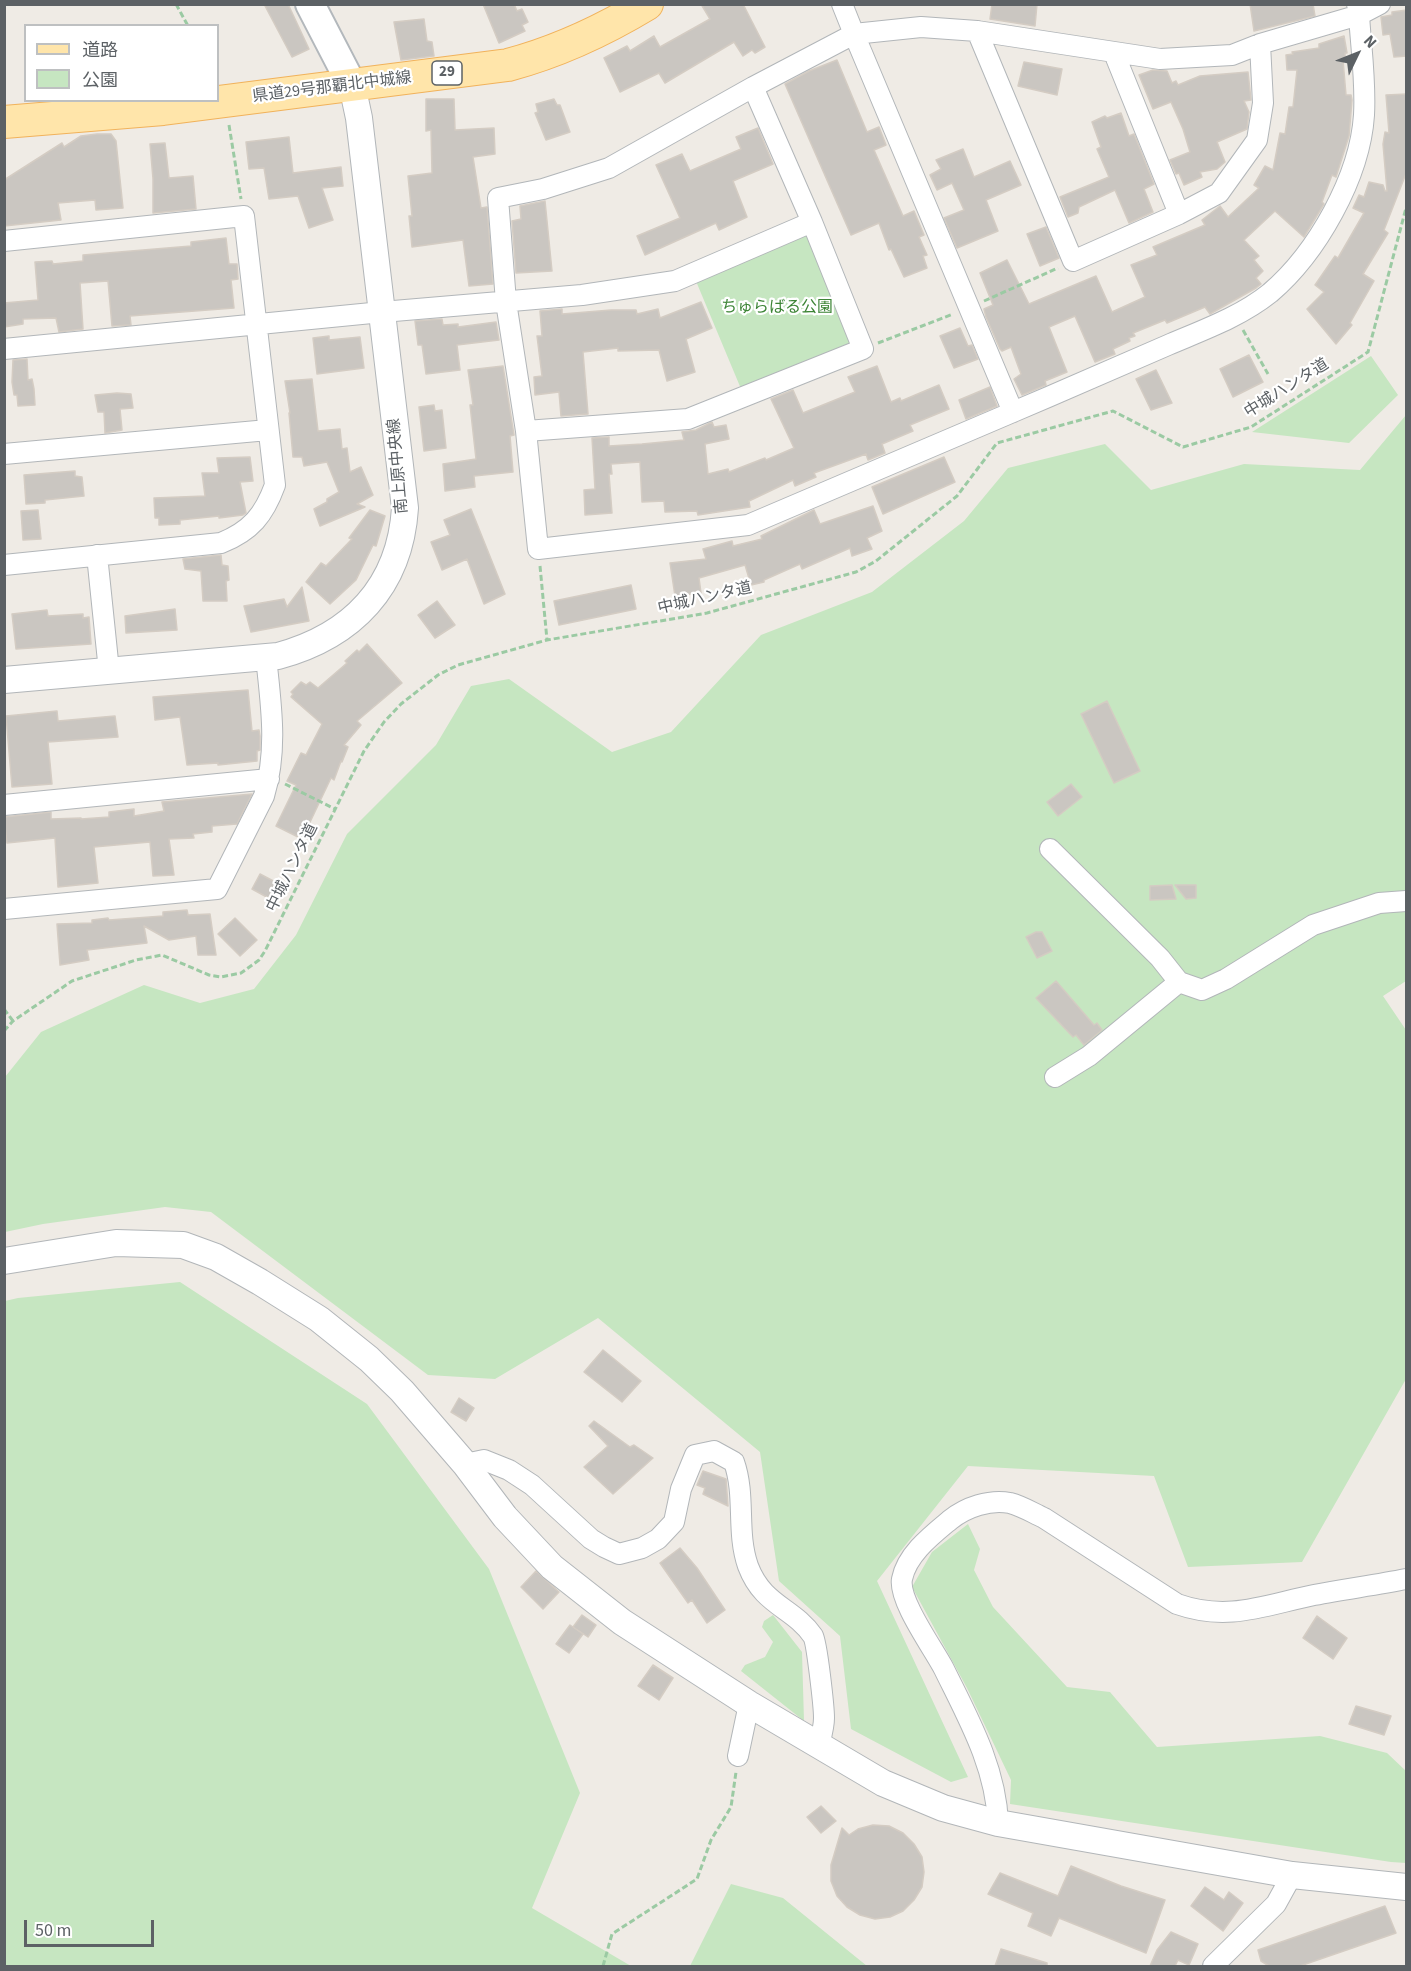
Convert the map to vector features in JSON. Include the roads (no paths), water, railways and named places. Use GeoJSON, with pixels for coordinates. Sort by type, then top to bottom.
{"type":"FeatureCollection","features":[{"type":"Feature","properties":{"kind":"main road"},"geometry":{"type":"LineString","coordinates":[[310,4],[352,86]]}},
{"type":"Feature","properties":{"kind":"main road","name":"県道29号那覇北中城線"},"geometry":{"type":"LineString","coordinates":[[4,122],[163,110],[508,65],[540,56],[569,44],[627,17],[647,4]]}},
{"type":"Feature","properties":{"kind":"street"},"geometry":{"type":"LineString","coordinates":[[842,4],[1013,412]]}},
{"type":"Feature","properties":{"kind":"street"},"geometry":{"type":"LineString","coordinates":[[1358,10],[1364,116],[1356,154],[1342,194],[1321,235],[1296,266],[1269,293],[1234,316],[748,525],[538,549],[526,431],[506,302],[498,198],[543,189],[609,168],[753,87],[854,34],[921,27],[1018,36],[1160,59],[1232,55],[1358,10],[1380,4]]}},
{"type":"Feature","properties":{"kind":"street"},"geometry":{"type":"LineString","coordinates":[[977,32],[1073,261],[1179,214],[1219,193],[1257,140],[1263,103],[1260,44]]}},
{"type":"Feature","properties":{"kind":"street"},"geometry":{"type":"LineString","coordinates":[[1114,53],[1179,214]]}},
{"type":"Feature","properties":{"kind":"street","name":"南上原中央線"},"geometry":{"type":"LineString","coordinates":[[4,680],[278,656],[305,648],[327,638],[350,622],[379,591],[386,580],[401,543],[405,508],[359,118],[352,86]]}},
{"type":"Feature","properties":{"kind":"street"},"geometry":{"type":"LineString","coordinates":[[526,431],[688,419],[863,349],[812,222],[753,87]]}},
{"type":"Feature","properties":{"kind":"street"},"geometry":{"type":"LineString","coordinates":[[4,241],[244,216],[275,485],[268,504],[259,517],[236,537],[221,543],[4,565]]}},
{"type":"Feature","properties":{"kind":"street"},"geometry":{"type":"LineString","coordinates":[[4,349],[582,295],[675,282],[812,222]]}},
{"type":"Feature","properties":{"kind":"street"},"geometry":{"type":"LineString","coordinates":[[4,454],[268,430]]}},
{"type":"Feature","properties":{"kind":"street"},"geometry":{"type":"LineString","coordinates":[[98,555],[109,671]]}},
{"type":"Feature","properties":{"kind":"street"},"geometry":{"type":"LineString","coordinates":[[4,909],[217,889],[264,796],[269,779],[273,721],[266,657]]}},
{"type":"Feature","properties":{"kind":"street"},"geometry":{"type":"LineString","coordinates":[[4,805],[269,779]]}},
{"type":"Feature","properties":{"kind":"street"},"geometry":{"type":"LineString","coordinates":[[1050,849],[1160,958],[1179,982],[1202,990],[1226,979],[1313,925],[1379,903],[1407,901]]}},
{"type":"Feature","properties":{"kind":"street"},"geometry":{"type":"LineString","coordinates":[[1055,1077],[1089,1056],[1179,982]]}},
{"type":"Feature","properties":{"kind":"street"},"geometry":{"type":"LineString","coordinates":[[4,1262],[116,1243],[183,1245],[216,1257],[260,1282],[318,1319],[369,1359],[402,1390],[465,1464],[505,1517],[552,1567],[622,1622],[749,1704],[883,1783],[943,1808],[998,1823],[1292,1875],[1407,1887]]}},
{"type":"Feature","properties":{"kind":"street"},"geometry":{"type":"LineString","coordinates":[[465,1464],[484,1460],[509,1470],[532,1485],[591,1539],[619,1554],[642,1548],[658,1539],[674,1522],[681,1489],[695,1455],[714,1451],[734,1462],[740,1478],[741,1532],[748,1566],[758,1587],[772,1603],[796,1620],[814,1638],[824,1719],[819,1745]]}},
{"type":"Feature","properties":{"kind":"street"},"geometry":{"type":"LineString","coordinates":[[998,1823],[996,1794],[989,1768],[943,1667],[902,1593],[902,1579],[909,1560],[957,1514],[973,1506],[988,1504],[1009,1503],[1024,1508],[1044,1518],[1178,1604],[1193,1610],[1217,1613],[1244,1610],[1407,1579]]}},
{"type":"Feature","properties":{"kind":"street"},"geometry":{"type":"LineString","coordinates":[[738,1756],[749,1704]]}},
{"type":"Feature","properties":{"kind":"street"},"geometry":{"type":"LineString","coordinates":[[1213,1966],[1276,1904],[1292,1875]]}},
{"type":"Feature","properties":{"kind":"street"},"geometry":{"type":"LineString","coordinates":[[1233,1947],[1240,1966]]}},
{"type":"Feature","properties":{"kind":"park label","name":"ちゅらばる公園"},"geometry":{"type":"Point","coordinates":[777,308]}}]}
